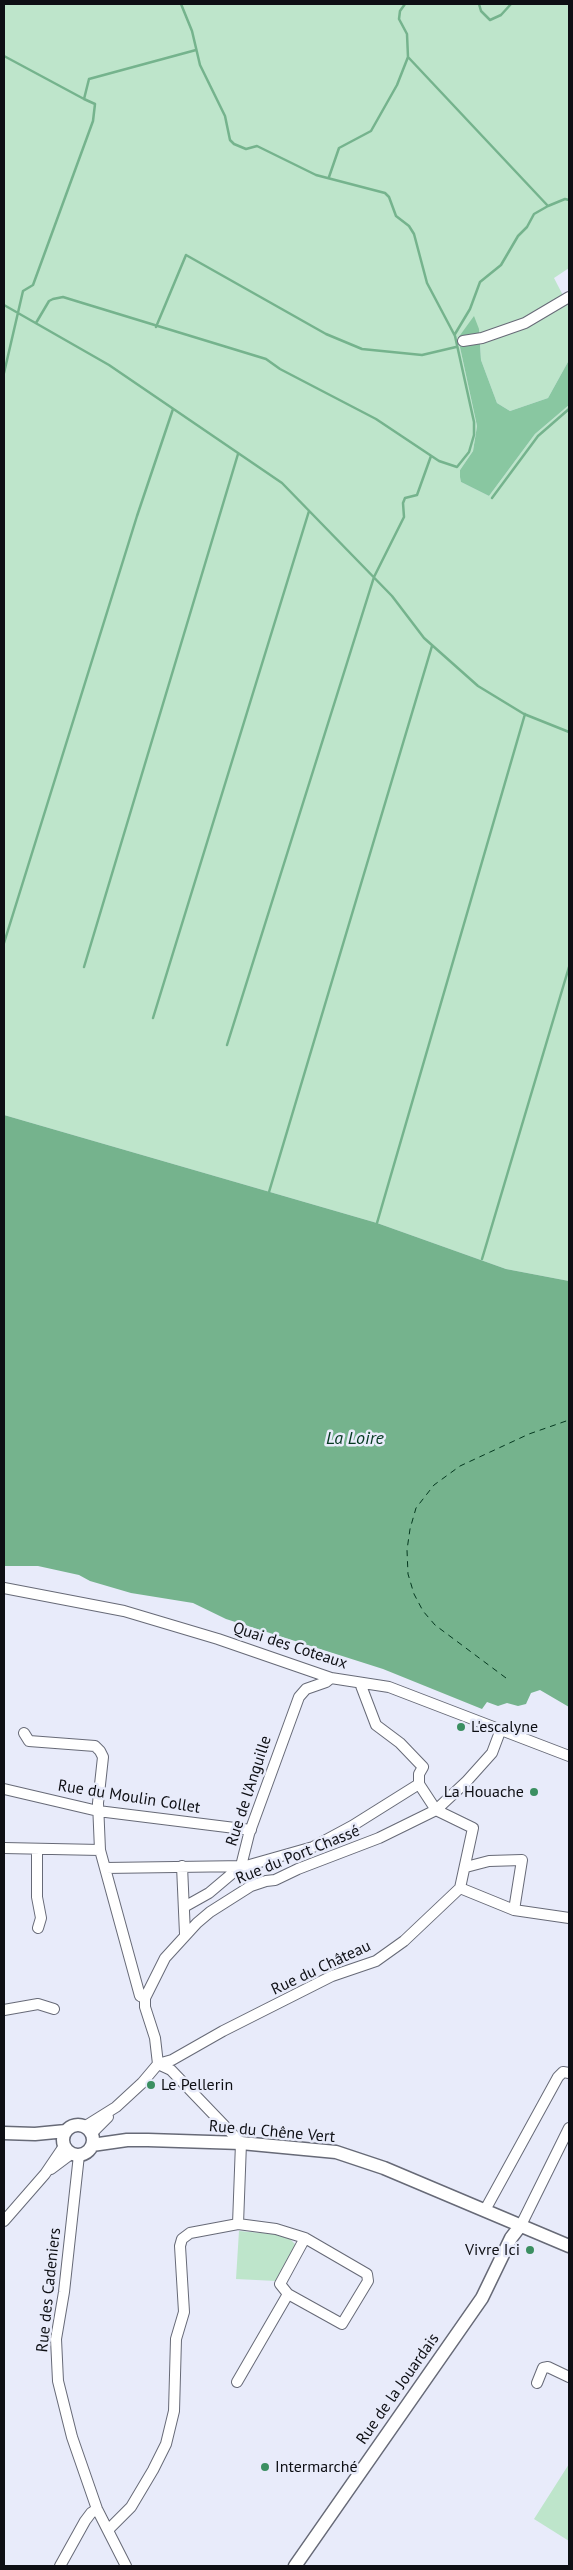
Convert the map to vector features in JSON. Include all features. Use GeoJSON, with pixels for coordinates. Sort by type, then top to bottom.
{"type":"FeatureCollection","features":[{"type":"Feature","properties":{"kind":"main road"},"geometry":{"type":"LineString","coordinates":[[4,2133],[35,2134],[68,2146],[87,2152],[90,2135],[76,2126],[68,2146]]}},
{"type":"Feature","properties":{"kind":"main road","name":"Rue du Chêne Vert"},"geometry":{"type":"LineString","coordinates":[[90,2135],[127,2140],[241,2143],[313,2149],[357,2158],[569,2246]]}},
{"type":"Feature","properties":{"kind":"main road","name":"Rue de la Jouardais"},"geometry":{"type":"LineString","coordinates":[[295,2566],[482,2298],[511,2238],[521,2225]]}},
{"type":"Feature","properties":{"kind":"street"},"geometry":{"type":"LineString","coordinates":[[463,341],[482,338],[525,323],[569,297]]}},
{"type":"Feature","properties":{"kind":"street","name":"Quai des Coteaux"},"geometry":{"type":"LineString","coordinates":[[4,1588],[86,1602],[133,1613],[202,1633],[331,1678],[389,1687],[565,1754]]}},
{"type":"Feature","properties":{"kind":"street","name":"Rue de l'Anguille"},"geometry":{"type":"LineString","coordinates":[[184,1907],[209,1893],[240,1866],[299,1697],[306,1689],[326,1682],[331,1678]]}},
{"type":"Feature","properties":{"kind":"street"},"geometry":{"type":"LineString","coordinates":[[105,1868],[240,1866],[313,1847],[352,1826],[419,1779],[423,1767],[376,1724],[360,1683]]}},
{"type":"Feature","properties":{"kind":"street","name":"Rue du Port Chassé"},"geometry":{"type":"LineString","coordinates":[[145,1998],[165,1958],[185,1934],[210,1912],[251,1886],[275,1880],[379,1838],[436,1810],[479,1769],[492,1753],[501,1729]]}},
{"type":"Feature","properties":{"kind":"street"},"geometry":{"type":"LineString","coordinates":[[24,1733],[29,1740],[95,1746],[100,1751],[103,1758],[98,1811],[100,1850],[140,1996],[145,1998],[145,2007],[154,2038],[158,2064],[171,2070],[241,2143],[238,2224]]}},
{"type":"Feature","properties":{"kind":"street"},"geometry":{"type":"LineString","coordinates":[[419,1779],[436,1810],[473,1828],[460,1888],[514,1910],[569,1918]]}},
{"type":"Feature","properties":{"kind":"street","name":"Rue du Moulin Collet"},"geometry":{"type":"LineString","coordinates":[[4,1788],[98,1811],[251,1830]]}},
{"type":"Feature","properties":{"kind":"street"},"geometry":{"type":"LineString","coordinates":[[4,1848],[100,1850]]}},
{"type":"Feature","properties":{"kind":"street"},"geometry":{"type":"LineString","coordinates":[[38,1850],[38,1897],[41,1918],[38,1928]]}},
{"type":"Feature","properties":{"kind":"street"},"geometry":{"type":"LineString","coordinates":[[466,1867],[489,1861],[522,1860],[514,1910]]}},
{"type":"Feature","properties":{"kind":"street"},"geometry":{"type":"LineString","coordinates":[[182,1866],[185,1934]]}},
{"type":"Feature","properties":{"kind":"street","name":"Rue du Château"},"geometry":{"type":"LineString","coordinates":[[90,2135],[142,2083],[158,2064],[172,2060],[224,2031],[332,1976],[376,1961],[404,1941],[460,1888]]}},
{"type":"Feature","properties":{"kind":"street"},"geometry":{"type":"LineString","coordinates":[[4,2010],[38,2004],[54,2009]]}},
{"type":"Feature","properties":{"kind":"street"},"geometry":{"type":"LineString","coordinates":[[486,2210],[558,2077],[563,2072],[569,2073]]}},
{"type":"Feature","properties":{"kind":"street"},"geometry":{"type":"LineString","coordinates":[[521,2225],[569,2128]]}},
{"type":"Feature","properties":{"kind":"street"},"geometry":{"type":"LineString","coordinates":[[4,2221],[68,2146]]}},
{"type":"Feature","properties":{"kind":"street","name":"Rue des Cadeniers"},"geometry":{"type":"LineString","coordinates":[[68,2146],[64,2292],[56,2339],[58,2381],[72,2437],[98,2508],[126,2566]]}},
{"type":"Feature","properties":{"kind":"street"},"geometry":{"type":"LineString","coordinates":[[108,2530],[131,2507],[166,2444],[174,2411],[176,2339],[184,2312],[180,2246],[182,2239],[190,2233],[238,2224],[276,2229],[305,2238],[367,2274],[368,2281],[342,2324],[288,2294],[280,2284],[305,2238]]}},
{"type":"Feature","properties":{"kind":"street"},"geometry":{"type":"LineString","coordinates":[[237,2382],[288,2294]]}},
{"type":"Feature","properties":{"kind":"street"},"geometry":{"type":"LineString","coordinates":[[537,2383],[543,2368],[548,2367],[569,2377]]}},
{"type":"Feature","properties":{"kind":"street"},"geometry":{"type":"LineString","coordinates":[[60,2566],[91,2513],[98,2508]]}},
{"type":"Feature","properties":{"kind":"shaded area"},"geometry":{"type":"Polygon","coordinates":[[[4,4],[569,4],[569,268],[554,278],[569,307],[569,360],[548,398],[510,411],[497,403],[481,360],[479,329],[458,338],[477,426],[473,451],[460,470],[461,482],[489,496],[535,434],[569,405],[569,1281],[506,1269],[377,1223],[4,1115],[4,4]]]}},
{"type":"Feature","properties":{"kind":"shaded area"},"geometry":{"type":"Polygon","coordinates":[[[474,316],[479,329],[481,360],[497,403],[510,411],[548,398],[569,360],[569,405],[535,434],[489,496],[461,482],[460,477],[460,470],[473,451],[477,426],[458,338],[474,316]]]}},
{"type":"Feature","properties":{"kind":"shaded area"},"geometry":{"type":"Polygon","coordinates":[[[239,2231],[274,2234],[289,2238],[297,2246],[276,2281],[236,2279],[239,2231]]]}},
{"type":"Feature","properties":{"kind":"shaded area"},"geometry":{"type":"Polygon","coordinates":[[[569,2464],[569,2541],[534,2519],[569,2464]]]}},
{"type":"Feature","properties":{"kind":"water","name":"La Loire"},"geometry":{"type":"Polygon","coordinates":[[[4,1115],[377,1223],[506,1269],[569,1281],[569,1707],[540,1690],[531,1693],[526,1704],[518,1706],[507,1703],[498,1706],[487,1702],[482,1709],[383,1669],[226,1619],[193,1603],[131,1593],[90,1581],[79,1575],[38,1566],[4,1566],[4,1115]]]}},
{"type":"Feature","properties":{"kind":"waterway"},"geometry":{"type":"LineString","coordinates":[[36,323],[49,301],[63,297],[266,359],[280,369],[376,419],[439,461],[457,467],[469,452],[474,435],[474,422],[455,336],[427,283],[414,234],[409,226],[396,216],[389,197],[385,193],[316,175],[257,146],[246,149],[234,144],[230,140],[225,116],[200,65],[192,31],[181,4]]}},
{"type":"Feature","properties":{"kind":"waterway"},"geometry":{"type":"LineString","coordinates":[[329,177],[339,148],[371,131],[397,85],[408,57],[407,34],[399,19],[400,11],[405,4]]}},
{"type":"Feature","properties":{"kind":"waterway"},"geometry":{"type":"LineString","coordinates":[[479,4],[481,11],[490,20],[501,15],[511,4]]}},
{"type":"Feature","properties":{"kind":"waterway"},"geometry":{"type":"LineString","coordinates":[[4,373],[23,291],[33,285],[93,121],[95,104],[84,99],[89,79],[196,50]]}},
{"type":"Feature","properties":{"kind":"waterway"},"geometry":{"type":"LineString","coordinates":[[4,56],[84,99]]}},
{"type":"Feature","properties":{"kind":"waterway"},"geometry":{"type":"LineString","coordinates":[[408,57],[548,206]]}},
{"type":"Feature","properties":{"kind":"waterway"},"geometry":{"type":"LineString","coordinates":[[455,334],[470,309],[480,282],[501,265],[534,214],[565,199],[569,200]]}},
{"type":"Feature","properties":{"kind":"waterway"},"geometry":{"type":"LineString","coordinates":[[156,327],[186,255],[326,334],[362,349],[422,355],[456,347]]}},
{"type":"Feature","properties":{"kind":"waterway"},"geometry":{"type":"LineString","coordinates":[[4,305],[109,365],[282,483],[392,596],[424,638],[478,686],[524,714],[569,732]]}},
{"type":"Feature","properties":{"kind":"waterway"},"geometry":{"type":"LineString","coordinates":[[4,943],[137,516],[173,409]]}},
{"type":"Feature","properties":{"kind":"waterway"},"geometry":{"type":"LineString","coordinates":[[492,498],[538,436],[569,409]]}},
{"type":"Feature","properties":{"kind":"waterway"},"geometry":{"type":"LineString","coordinates":[[84,967],[238,454]]}},
{"type":"Feature","properties":{"kind":"waterway"},"geometry":{"type":"LineString","coordinates":[[227,1045],[374,577],[404,517],[403,503],[405,498],[417,495],[431,456]]}},
{"type":"Feature","properties":{"kind":"waterway"},"geometry":{"type":"LineString","coordinates":[[153,1018],[309,511]]}},
{"type":"Feature","properties":{"kind":"waterway"},"geometry":{"type":"LineString","coordinates":[[269,1192],[432,646]]}},
{"type":"Feature","properties":{"kind":"waterway"},"geometry":{"type":"LineString","coordinates":[[377,1223],[525,714]]}},
{"type":"Feature","properties":{"kind":"waterway"},"geometry":{"type":"LineString","coordinates":[[482,1259],[569,967]]}},
{"type":"Feature","properties":{"kind":"ferry route"},"geometry":{"type":"LineString","coordinates":[[506,1678],[435,1625],[423,1611],[414,1594],[408,1574],[407,1550],[410,1529],[416,1508],[434,1485],[460,1466],[529,1434],[569,1420]]}},
{"type":"Feature","properties":{"kind":"place","name":"L'escalyne"},"geometry":{"type":"Point","coordinates":[461,1727]}},
{"type":"Feature","properties":{"kind":"place","name":"La Houache"},"geometry":{"type":"Point","coordinates":[534,1792]}},
{"type":"Feature","properties":{"kind":"place","name":"Le Pellerin"},"geometry":{"type":"Point","coordinates":[151,2085]}},
{"type":"Feature","properties":{"kind":"place","name":"Vivre Ici"},"geometry":{"type":"Point","coordinates":[530,2250]}},
{"type":"Feature","properties":{"kind":"place","name":"Intermarché"},"geometry":{"type":"Point","coordinates":[265,2467]}}]}
